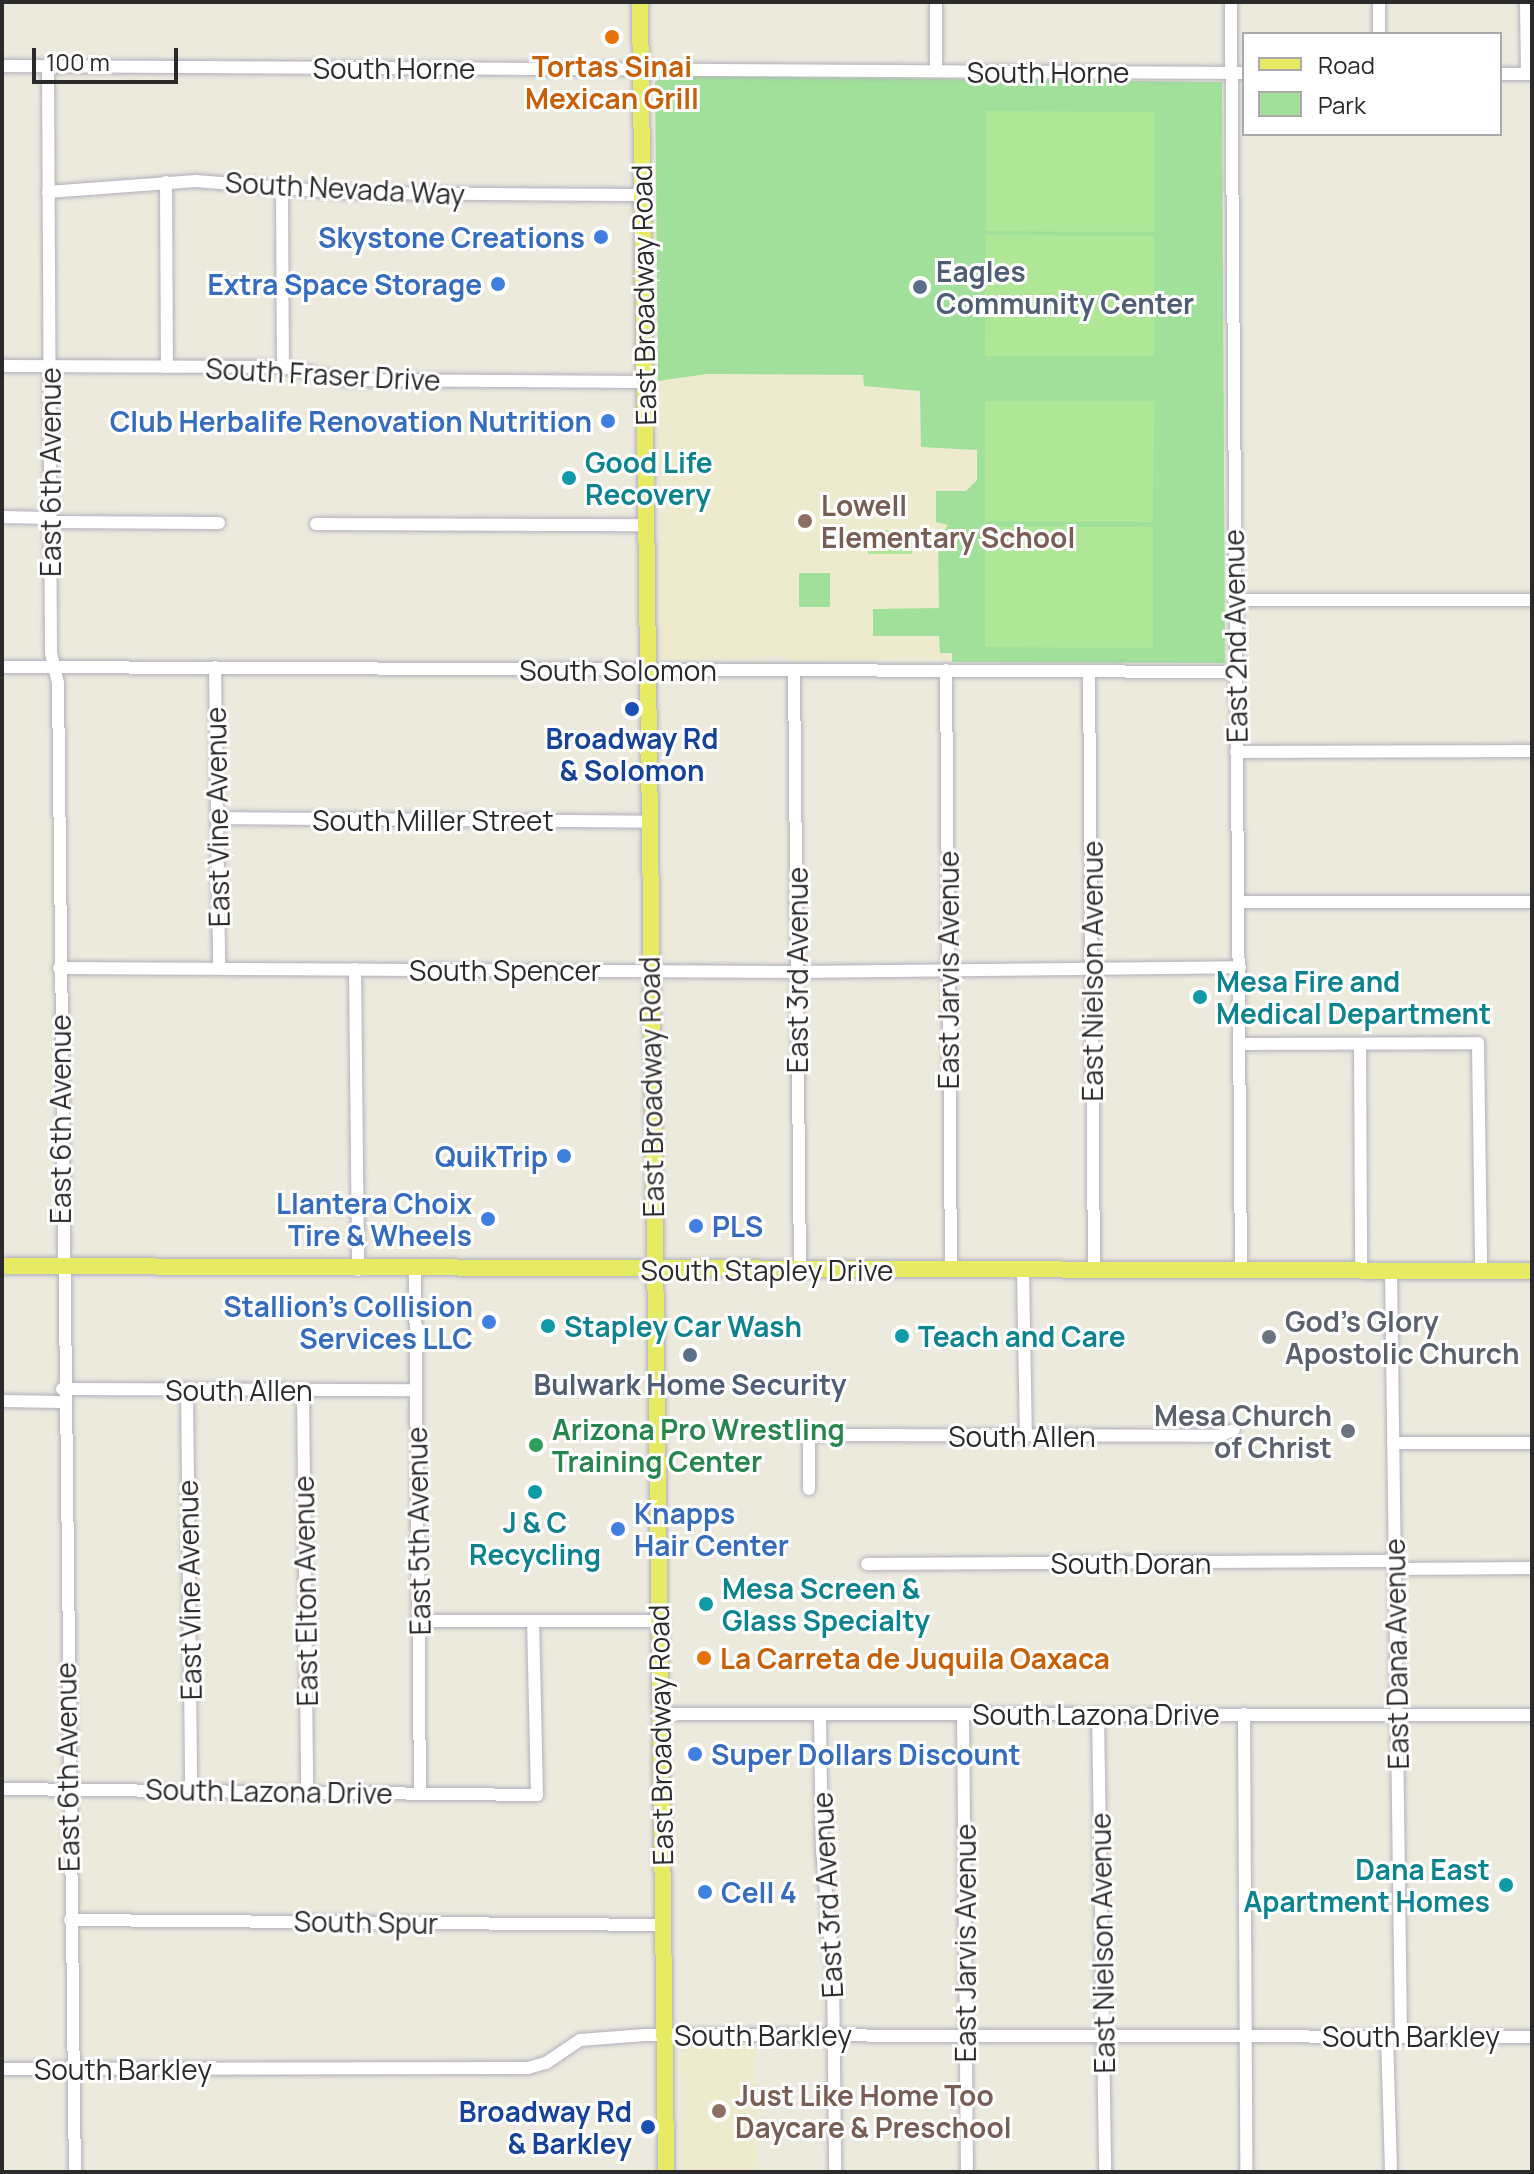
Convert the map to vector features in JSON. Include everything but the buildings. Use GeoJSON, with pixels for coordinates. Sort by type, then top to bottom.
{"type":"FeatureCollection","features":[{"type":"Feature","properties":{"kind":"main road","name":"East Broadway Road"},"geometry":{"type":"LineString","coordinates":[[640,2],[666,2172]]}},
{"type":"Feature","properties":{"kind":"main road","name":"South Stapley Drive"},"geometry":{"type":"LineString","coordinates":[[2,1266],[653,1271],[1532,1271]]}},
{"type":"Feature","properties":{"kind":"street"},"geometry":{"type":"LineString","coordinates":[[936,2],[936,71]]}},
{"type":"Feature","properties":{"kind":"street","name":"East 2nd Avenue"},"geometry":{"type":"LineString","coordinates":[[1231,2],[1238,73],[1234,672],[1241,1044],[1241,1271]]}},
{"type":"Feature","properties":{"kind":"street"},"geometry":{"type":"LineString","coordinates":[[1379,2],[1379,32]]}},
{"type":"Feature","properties":{"kind":"street"},"geometry":{"type":"LineString","coordinates":[[1502,74],[1529,74],[1526,2]]}},
{"type":"Feature","properties":{"kind":"street","name":"South Horne"},"geometry":{"type":"LineString","coordinates":[[2,66],[1238,73]]}},
{"type":"Feature","properties":{"kind":"street","name":"East 6th Avenue"},"geometry":{"type":"LineString","coordinates":[[48,67],[50,520],[75,2172]]}},
{"type":"Feature","properties":{"kind":"street"},"geometry":{"type":"LineString","coordinates":[[166,182],[167,367]]}},
{"type":"Feature","properties":{"kind":"street","name":"South Nevada Way"},"geometry":{"type":"LineString","coordinates":[[48,192],[166,182],[282,186],[346,193],[642,195]]}},
{"type":"Feature","properties":{"kind":"street"},"geometry":{"type":"LineString","coordinates":[[282,186],[283,367]]}},
{"type":"Feature","properties":{"kind":"street","name":"South Fraser Drive"},"geometry":{"type":"LineString","coordinates":[[2,366],[283,367],[346,380],[644,382]]}},
{"type":"Feature","properties":{"kind":"street"},"geometry":{"type":"LineString","coordinates":[[2,517],[219,523]]}},
{"type":"Feature","properties":{"kind":"street"},"geometry":{"type":"LineString","coordinates":[[316,524],[646,525]]}},
{"type":"Feature","properties":{"kind":"street"},"geometry":{"type":"LineString","coordinates":[[1234,600],[1532,600]]}},
{"type":"Feature","properties":{"kind":"street","name":"South Solomon"},"geometry":{"type":"LineString","coordinates":[[2,667],[1234,672]]}},
{"type":"Feature","properties":{"kind":"street","name":"East Vine Avenue"},"geometry":{"type":"LineString","coordinates":[[215,667],[219,967]]}},
{"type":"Feature","properties":{"kind":"street","name":"East 3rd Avenue"},"geometry":{"type":"LineString","coordinates":[[794,670],[800,1270]]}},
{"type":"Feature","properties":{"kind":"street","name":"East Jarvis Avenue"},"geometry":{"type":"LineString","coordinates":[[946,670],[951,1270]]}},
{"type":"Feature","properties":{"kind":"street","name":"East Nielson Avenue"},"geometry":{"type":"LineString","coordinates":[[1089,671],[1094,1270]]}},
{"type":"Feature","properties":{"kind":"street"},"geometry":{"type":"LineString","coordinates":[[1236,752],[1532,751]]}},
{"type":"Feature","properties":{"kind":"street","name":"South Miller Street"},"geometry":{"type":"LineString","coordinates":[[217,818],[649,822]]}},
{"type":"Feature","properties":{"kind":"street"},"geometry":{"type":"LineString","coordinates":[[1238,902],[1532,902]]}},
{"type":"Feature","properties":{"kind":"street","name":"South Spencer"},"geometry":{"type":"LineString","coordinates":[[59,968],[797,972],[1092,966],[1240,967]]}},
{"type":"Feature","properties":{"kind":"street"},"geometry":{"type":"LineString","coordinates":[[355,969],[358,1270]]}},
{"type":"Feature","properties":{"kind":"street"},"geometry":{"type":"LineString","coordinates":[[1241,1044],[1478,1043],[1481,1271]]}},
{"type":"Feature","properties":{"kind":"street"},"geometry":{"type":"LineString","coordinates":[[1360,1044],[1361,1271]]}},
{"type":"Feature","properties":{"kind":"street","name":"East 5th Avenue"},"geometry":{"type":"LineString","coordinates":[[415,1270],[420,1792]]}},
{"type":"Feature","properties":{"kind":"street"},"geometry":{"type":"LineString","coordinates":[[1023,1271],[1026,1435]]}},
{"type":"Feature","properties":{"kind":"street","name":"East Dana Avenue"},"geometry":{"type":"LineString","coordinates":[[1391,1271],[1401,2036]]}},
{"type":"Feature","properties":{"kind":"street","name":"East Vine Avenue"},"geometry":{"type":"LineString","coordinates":[[187,1389],[191,1790]]}},
{"type":"Feature","properties":{"kind":"street","name":"South Allen"},"geometry":{"type":"LineString","coordinates":[[2,1401],[187,1389],[416,1390]]}},
{"type":"Feature","properties":{"kind":"street","name":"East Elton Avenue"},"geometry":{"type":"LineString","coordinates":[[303,1390],[307,1791]]}},
{"type":"Feature","properties":{"kind":"street","name":"South Allen"},"geometry":{"type":"LineString","coordinates":[[809,1489],[809,1435],[1219,1436],[1234,1430]]}},
{"type":"Feature","properties":{"kind":"street"},"geometry":{"type":"LineString","coordinates":[[1393,1443],[1532,1443]]}},
{"type":"Feature","properties":{"kind":"street","name":"South Doran"},"geometry":{"type":"LineString","coordinates":[[867,1564],[1532,1568]]}},
{"type":"Feature","properties":{"kind":"street"},"geometry":{"type":"LineString","coordinates":[[419,1621],[659,1621]]}},
{"type":"Feature","properties":{"kind":"street","name":"South Lazona Drive"},"geometry":{"type":"LineString","coordinates":[[2,1789],[537,1795],[533,1621]]}},
{"type":"Feature","properties":{"kind":"street","name":"South Lazona Drive"},"geometry":{"type":"LineString","coordinates":[[660,1714],[1532,1715]]}},
{"type":"Feature","properties":{"kind":"street","name":"East 3rd Avenue"},"geometry":{"type":"LineString","coordinates":[[820,1714],[834,2036],[835,2172]]}},
{"type":"Feature","properties":{"kind":"street","name":"East Jarvis Avenue"},"geometry":{"type":"LineString","coordinates":[[963,1714],[967,2172]]}},
{"type":"Feature","properties":{"kind":"street","name":"East Nielson Avenue"},"geometry":{"type":"LineString","coordinates":[[1098,1714],[1105,2172]]}},
{"type":"Feature","properties":{"kind":"street"},"geometry":{"type":"LineString","coordinates":[[1244,1714],[1246,2172]]}},
{"type":"Feature","properties":{"kind":"street","name":"South Spur"},"geometry":{"type":"LineString","coordinates":[[70,1920],[662,1925]]}},
{"type":"Feature","properties":{"kind":"street","name":"South Barkley"},"geometry":{"type":"LineString","coordinates":[[2,2069],[528,2068],[580,2040],[665,2035],[1532,2037]]}},
{"type":"Feature","properties":{"kind":"street"},"geometry":{"type":"LineString","coordinates":[[1387,2036],[1391,2172]]}},
{"type":"Feature","properties":{"kind":"shaded area","name":"Lowell Elementary School"},"geometry":{"type":"Polygon","coordinates":[[[707,374],[863,375],[864,386],[916,388],[921,447],[977,450],[977,480],[966,491],[952,662],[920,658],[799,662],[783,657],[661,660],[658,381],[707,374]]]}},
{"type":"Feature","properties":{"kind":"shaded area","name":"Just Like Home Too Daycare & Preschool"},"geometry":{"type":"Polygon","coordinates":[[[689,2042],[755,2043],[758,2172],[681,2172],[680,2051],[689,2042]]]}},
{"type":"Feature","properties":{"kind":"green space"},"geometry":{"type":"Polygon","coordinates":[[[664,76],[1222,82],[1225,663],[952,662],[952,653],[940,653],[939,636],[873,636],[873,609],[939,608],[938,540],[948,525],[936,522],[936,491],[966,491],[977,480],[977,450],[921,447],[920,391],[864,386],[863,375],[707,374],[658,381],[655,82],[664,76]]]}},
{"type":"Feature","properties":{"kind":"green space"},"geometry":{"type":"Polygon","coordinates":[[[986,111],[1154,112],[1154,232],[986,231],[986,111]]]}},
{"type":"Feature","properties":{"kind":"green space"},"geometry":{"type":"Polygon","coordinates":[[[986,235],[1154,236],[1154,356],[985,356],[986,235]]]}},
{"type":"Feature","properties":{"kind":"green space"},"geometry":{"type":"Polygon","coordinates":[[[985,401],[1154,401],[1153,522],[985,521],[985,401]]]}},
{"type":"Feature","properties":{"kind":"green space"},"geometry":{"type":"Polygon","coordinates":[[[985,527],[1153,527],[1153,648],[985,647],[985,527]]]}},
{"type":"Feature","properties":{"kind":"green space"},"geometry":{"type":"Polygon","coordinates":[[[868,530],[912,530],[912,554],[868,554],[868,530]]]}},
{"type":"Feature","properties":{"kind":"green space"},"geometry":{"type":"Polygon","coordinates":[[[799,573],[830,573],[830,607],[799,607],[799,573]]]}},
{"type":"Feature","properties":{"kind":"place","name":"Tortas Sinai Mexican Grill"},"geometry":{"type":"Point","coordinates":[612,37]}},
{"type":"Feature","properties":{"kind":"place","name":"Skystone Creations"},"geometry":{"type":"Point","coordinates":[601,237]}},
{"type":"Feature","properties":{"kind":"place","name":"Extra Space Storage"},"geometry":{"type":"Point","coordinates":[498,284]}},
{"type":"Feature","properties":{"kind":"place","name":"Eagles Community Center"},"geometry":{"type":"Point","coordinates":[920,287]}},
{"type":"Feature","properties":{"kind":"place","name":"Club Herbalife Renovation Nutrition"},"geometry":{"type":"Point","coordinates":[608,421]}},
{"type":"Feature","properties":{"kind":"place","name":"Good Life Recovery"},"geometry":{"type":"Point","coordinates":[569,478]}},
{"type":"Feature","properties":{"kind":"place","name":"Lowell Elementary School"},"geometry":{"type":"Point","coordinates":[805,521]}},
{"type":"Feature","properties":{"kind":"place","name":"Broadway Rd & Solomon"},"geometry":{"type":"Point","coordinates":[632,709]}},
{"type":"Feature","properties":{"kind":"place","name":"Mesa Fire and Medical Department"},"geometry":{"type":"Point","coordinates":[1200,997]}},
{"type":"Feature","properties":{"kind":"place","name":"QuikTrip"},"geometry":{"type":"Point","coordinates":[564,1156]}},
{"type":"Feature","properties":{"kind":"place","name":"Llantera Choix Tire & Wheels"},"geometry":{"type":"Point","coordinates":[488,1219]}},
{"type":"Feature","properties":{"kind":"place","name":"PLS"},"geometry":{"type":"Point","coordinates":[696,1226]}},
{"type":"Feature","properties":{"kind":"place","name":"Stallion's Collision Services LLC"},"geometry":{"type":"Point","coordinates":[489,1322]}},
{"type":"Feature","properties":{"kind":"place","name":"Stapley Car Wash"},"geometry":{"type":"Point","coordinates":[548,1326]}},
{"type":"Feature","properties":{"kind":"place","name":"Teach and Care"},"geometry":{"type":"Point","coordinates":[902,1336]}},
{"type":"Feature","properties":{"kind":"place","name":"God’s Glory Apostolic Church"},"geometry":{"type":"Point","coordinates":[1269,1337]}},
{"type":"Feature","properties":{"kind":"place","name":"Bulwark Home Security"},"geometry":{"type":"Point","coordinates":[690,1355]}},
{"type":"Feature","properties":{"kind":"place","name":"Mesa Church of Christ"},"geometry":{"type":"Point","coordinates":[1348,1431]}},
{"type":"Feature","properties":{"kind":"place","name":"Arizona Pro Wrestling Training Center"},"geometry":{"type":"Point","coordinates":[536,1445]}},
{"type":"Feature","properties":{"kind":"place","name":"J & C Recycling"},"geometry":{"type":"Point","coordinates":[535,1492]}},
{"type":"Feature","properties":{"kind":"place","name":"Knapps Hair Center"},"geometry":{"type":"Point","coordinates":[618,1529]}},
{"type":"Feature","properties":{"kind":"place","name":"Mesa Screen & Glass Specialty"},"geometry":{"type":"Point","coordinates":[706,1604]}},
{"type":"Feature","properties":{"kind":"place","name":"La Carreta de Juquila Oaxaca"},"geometry":{"type":"Point","coordinates":[704,1658]}},
{"type":"Feature","properties":{"kind":"place","name":"Super Dollars Discount"},"geometry":{"type":"Point","coordinates":[695,1754]}},
{"type":"Feature","properties":{"kind":"place","name":"Dana East Apartment Homes"},"geometry":{"type":"Point","coordinates":[1506,1885]}},
{"type":"Feature","properties":{"kind":"place","name":"Cell 4"},"geometry":{"type":"Point","coordinates":[705,1892]}},
{"type":"Feature","properties":{"kind":"place","name":"Just Like Home Too Daycare & Preschool"},"geometry":{"type":"Point","coordinates":[719,2111]}},
{"type":"Feature","properties":{"kind":"place","name":"Broadway Rd & Barkley"},"geometry":{"type":"Point","coordinates":[648,2127]}}]}
